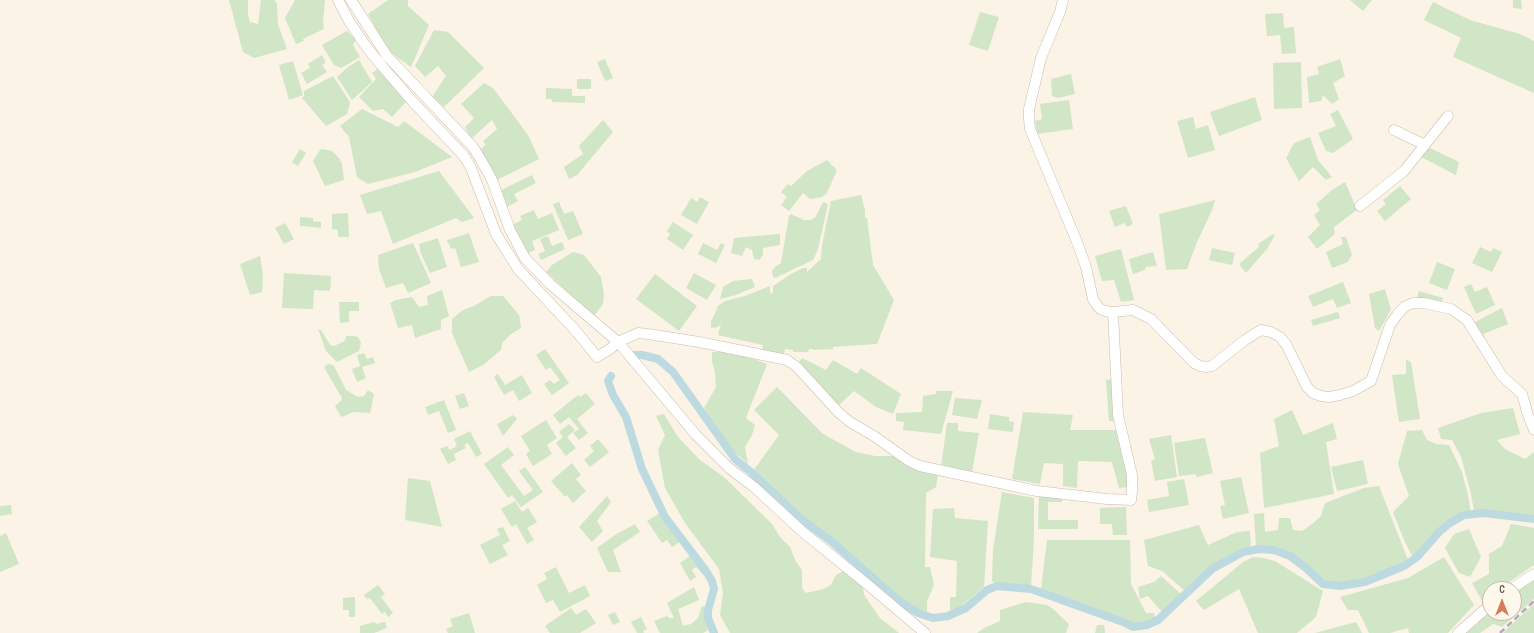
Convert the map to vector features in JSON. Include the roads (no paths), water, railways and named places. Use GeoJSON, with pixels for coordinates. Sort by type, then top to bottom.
{"type":"FeatureCollection","features":[{"type":"Feature","properties":{"kind":"street"},"geometry":{"type":"LineString","coordinates":[[338,0],[349,21],[378,61],[413,102],[469,153],[481,160],[492,180],[510,230],[525,258],[550,284],[618,342],[696,435],[729,468],[754,487],[804,534],[868,584],[924,633]]}},
{"type":"Feature","properties":{"kind":"street"},"geometry":{"type":"LineString","coordinates":[[351,0],[387,56],[469,153],[471,168],[496,234],[518,269],[575,330],[596,357],[618,342],[638,333],[700,342],[787,360],[797,367],[850,422],[874,436],[909,461],[920,466],[1037,491],[1107,499],[1131,500],[1132,475],[1118,415],[1113,312]]}},
{"type":"Feature","properties":{"kind":"street"},"geometry":{"type":"LineString","coordinates":[[1064,0],[1041,58],[1028,109],[1028,119],[1030,129],[1077,242],[1096,304],[1100,309],[1109,312],[1133,310],[1151,319],[1194,363],[1206,367],[1212,366],[1245,340],[1261,330],[1271,332],[1280,337],[1286,344],[1307,387],[1313,393],[1329,397],[1353,391],[1372,380],[1390,325],[1404,307],[1413,303],[1424,303],[1452,309],[1467,320],[1502,376],[1522,394],[1534,430]]}},
{"type":"Feature","properties":{"kind":"street"},"geometry":{"type":"LineString","coordinates":[[1360,206],[1404,171],[1448,116]]}},
{"type":"Feature","properties":{"kind":"street"},"geometry":{"type":"LineString","coordinates":[[1394,130],[1425,145]]}},
{"type":"Feature","properties":{"kind":"street"},"geometry":{"type":"LineString","coordinates":[[1522,582],[1534,574]]}},
{"type":"Feature","properties":{"kind":"street"},"geometry":{"type":"LineString","coordinates":[[1458,633],[1482,612]]}},
{"type":"Feature","properties":{"kind":"waterway"},"geometry":{"type":"LineString","coordinates":[[633,355],[642,355],[658,359],[673,372],[735,459],[801,519],[831,541],[899,601],[918,613],[933,618],[948,616],[966,608],[987,590],[997,586],[1031,589],[1133,627],[1147,625],[1158,620],[1212,569],[1243,552],[1258,549],[1274,550],[1290,556],[1306,568],[1323,584],[1340,586],[1365,582],[1404,566],[1417,557],[1439,532],[1450,523],[1464,515],[1484,513],[1534,519]]}},
{"type":"Feature","properties":{"kind":"waterway"},"geometry":{"type":"LineString","coordinates":[[611,376],[608,381],[613,395],[626,417],[642,469],[665,517],[712,581],[714,589],[708,610],[708,618],[714,633]]}},
{"type":"Feature","properties":{"kind":"railway"},"geometry":{"type":"LineString","coordinates":[[1500,633],[1534,601]]}}]}
